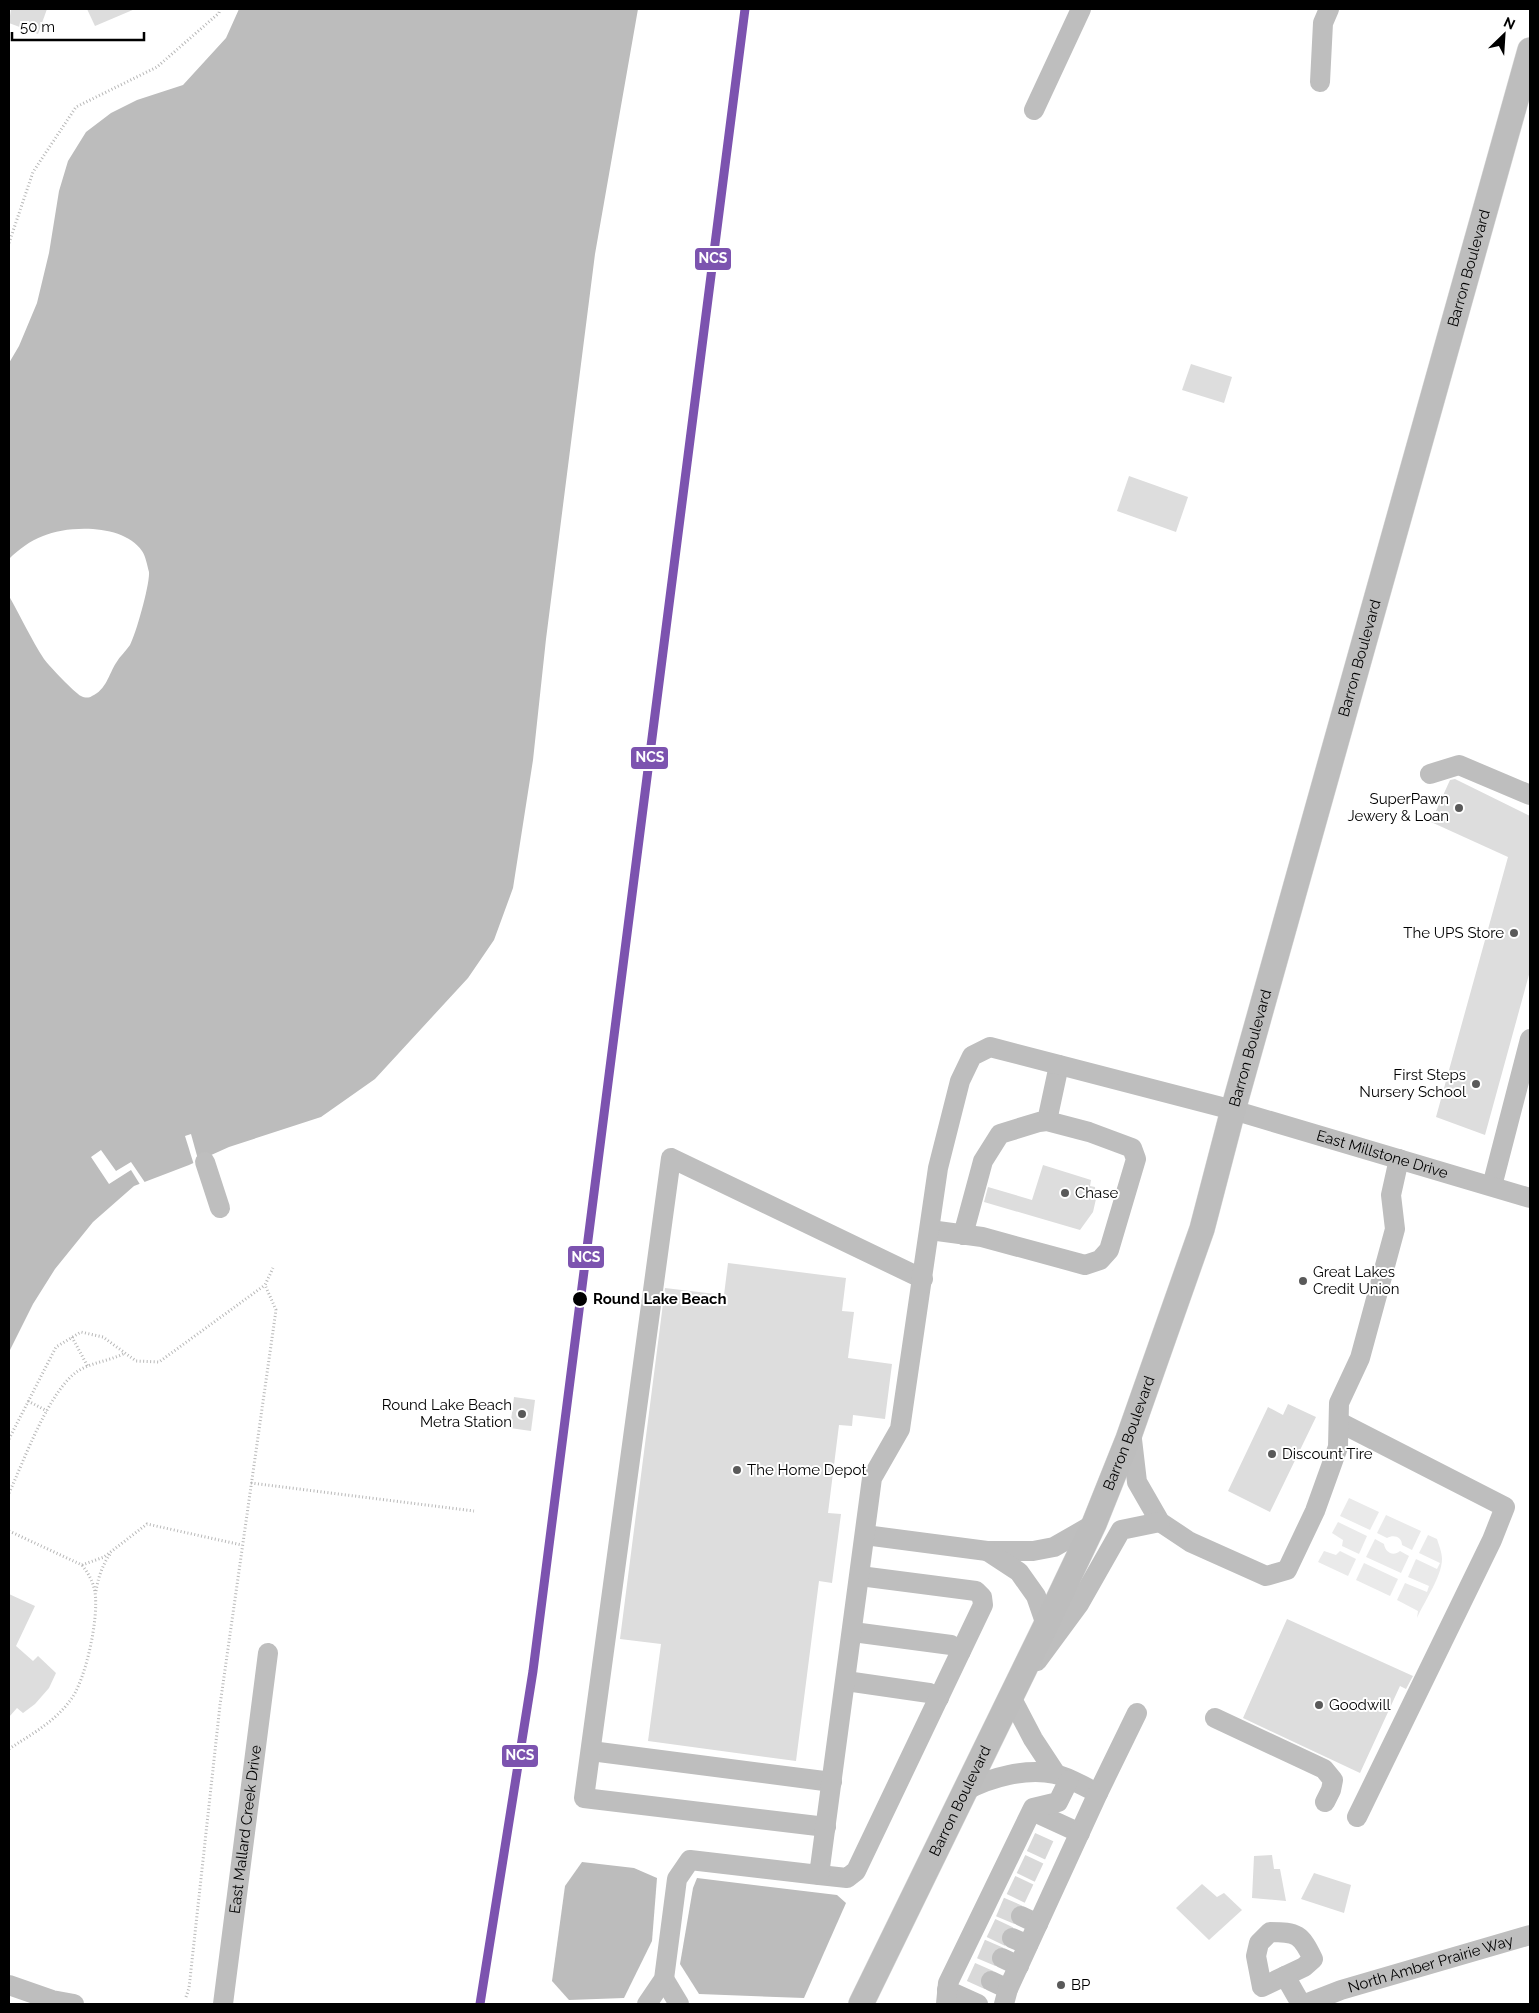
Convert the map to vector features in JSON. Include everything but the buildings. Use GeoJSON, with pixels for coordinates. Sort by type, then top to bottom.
{"type":"FeatureCollection","features":[{"type":"Feature","properties":{"kind":"main road","name":"Barron Boulevard"},"geometry":{"type":"LineString","coordinates":[[861,2004],[1094,1524],[1131,1430],[1202,1229],[1233,1110],[1530,50]]}},
{"type":"Feature","properties":{"kind":"street"},"geometry":{"type":"LineString","coordinates":[[1034,110],[1081,9]]}},
{"type":"Feature","properties":{"kind":"street"},"geometry":{"type":"LineString","coordinates":[[1320,82],[1323,23],[1329,9]]}},
{"type":"Feature","properties":{"kind":"street"},"geometry":{"type":"LineString","coordinates":[[1430,774],[1459,765],[1530,795]]}},
{"type":"Feature","properties":{"kind":"street"},"geometry":{"type":"LineString","coordinates":[[1492,1186],[1530,1039]]}},
{"type":"Feature","properties":{"kind":"street","name":"East Millstone Drive"},"geometry":{"type":"LineString","coordinates":[[930,1230],[938,1168],[960,1081],[972,1056],[990,1047],[1233,1110],[1530,1198]]}},
{"type":"Feature","properties":{"kind":"street"},"geometry":{"type":"LineString","coordinates":[[1046,1122],[1059,1065]]}},
{"type":"Feature","properties":{"kind":"street"},"geometry":{"type":"LineString","coordinates":[[819,1875],[853,1632],[872,1478],[900,1429],[930,1230],[982,1237],[1085,1265],[1100,1260],[1109,1250],[1136,1159],[1132,1148],[1089,1132],[1046,1122],[1039,1122],[1000,1134],[983,1161],[963,1234]]}},
{"type":"Feature","properties":{"kind":"street"},"geometry":{"type":"LineString","coordinates":[[826,1827],[584,1798],[671,1158],[923,1279]]}},
{"type":"Feature","properties":{"kind":"street"},"geometry":{"type":"LineString","coordinates":[[1131,1430],[1137,1482],[1160,1522],[1190,1542],[1266,1576],[1287,1570],[1315,1511],[1338,1447],[1339,1403],[1360,1358],[1395,1229],[1391,1195],[1399,1159]]}},
{"type":"Feature","properties":{"kind":"street"},"geometry":{"type":"LineString","coordinates":[[205,1162],[220,1208]]}},
{"type":"Feature","properties":{"kind":"street"},"geometry":{"type":"LineString","coordinates":[[1339,1422],[1505,1507],[1492,1540],[1357,1817]]}},
{"type":"Feature","properties":{"kind":"street"},"geometry":{"type":"LineString","coordinates":[[978,2004],[946,1997],[948,1983],[964,1968],[1025,1839],[1033,1808],[1058,1802],[1063,1777],[1033,1739],[1013,1694],[1079,1604],[1121,1530],[1160,1522]]}},
{"type":"Feature","properties":{"kind":"street"},"geometry":{"type":"LineString","coordinates":[[865,1534],[987,1551],[1033,1551],[1054,1547],[1094,1524]]}},
{"type":"Feature","properties":{"kind":"street"},"geometry":{"type":"LineString","coordinates":[[987,1551],[1019,1572],[1036,1596],[1046,1625]]}},
{"type":"Feature","properties":{"kind":"street"},"geometry":{"type":"LineString","coordinates":[[647,2004],[664,1979],[677,1879],[690,1860],[846,1878],[856,1872],[983,1605],[982,1597],[976,1591],[860,1576]]}},
{"type":"Feature","properties":{"kind":"street"},"geometry":{"type":"LineString","coordinates":[[853,1632],[951,1645],[961,1651]]}},
{"type":"Feature","properties":{"kind":"street","name":"East Mallard Creek Drive"},"geometry":{"type":"LineString","coordinates":[[223,2004],[268,1653]]}},
{"type":"Feature","properties":{"kind":"street"},"geometry":{"type":"LineString","coordinates":[[846,1681],[928,1693],[939,1698]]}},
{"type":"Feature","properties":{"kind":"street"},"geometry":{"type":"LineString","coordinates":[[1001,1991],[1010,1962],[1060,1855],[1080,1833],[1137,1713]]}},
{"type":"Feature","properties":{"kind":"street"},"geometry":{"type":"LineString","coordinates":[[1213,1722],[1324,1769],[1333,1780],[1328,1796]]}},
{"type":"Feature","properties":{"kind":"street"},"geometry":{"type":"LineString","coordinates":[[591,1751],[832,1782]]}},
{"type":"Feature","properties":{"kind":"street"},"geometry":{"type":"LineString","coordinates":[[965,1791],[981,1783],[1031,1772],[1063,1777],[1098,1793]]}},
{"type":"Feature","properties":{"kind":"street"},"geometry":{"type":"LineString","coordinates":[[1032,1811],[1080,1833]]}},
{"type":"Feature","properties":{"kind":"street","name":"North Amber Prairie Way"},"geometry":{"type":"LineString","coordinates":[[1305,2004],[1341,1990],[1530,1935]]}},
{"type":"Feature","properties":{"kind":"street"},"geometry":{"type":"LineString","coordinates":[[1285,1976],[1301,2004]]}},
{"type":"Feature","properties":{"kind":"street"},"geometry":{"type":"LineString","coordinates":[[664,1979],[678,2004]]}},
{"type":"Feature","properties":{"kind":"street"},"geometry":{"type":"LineString","coordinates":[[9,1985],[52,2000],[74,2004]]}},
{"type":"Feature","properties":{"kind":"path"},"geometry":{"type":"LineString","coordinates":[[9,244],[33,172],[76,107],[157,67],[219,13],[220,9]]}},
{"type":"Feature","properties":{"kind":"path"},"geometry":{"type":"LineString","coordinates":[[9,1439],[56,1347],[81,1332],[103,1337],[136,1361],[159,1362],[265,1284],[273,1268]]}},
{"type":"Feature","properties":{"kind":"path"},"geometry":{"type":"LineString","coordinates":[[186,1998],[189,1988],[220,1705],[276,1310],[265,1284]]}},
{"type":"Feature","properties":{"kind":"path"},"geometry":{"type":"LineString","coordinates":[[72,1337],[88,1367]]}},
{"type":"Feature","properties":{"kind":"path"},"geometry":{"type":"LineString","coordinates":[[9,1493],[47,1411],[60,1388],[78,1370],[125,1353]]}},
{"type":"Feature","properties":{"kind":"path"},"geometry":{"type":"LineString","coordinates":[[28,1401],[47,1411]]}},
{"type":"Feature","properties":{"kind":"path"},"geometry":{"type":"LineString","coordinates":[[251,1483],[474,1512]]}},
{"type":"Feature","properties":{"kind":"path"},"geometry":{"type":"LineString","coordinates":[[82,1564],[104,1556],[147,1524],[242,1545]]}},
{"type":"Feature","properties":{"kind":"path"},"geometry":{"type":"LineString","coordinates":[[9,1531],[82,1564],[91,1576],[95,1596]]}},
{"type":"Feature","properties":{"kind":"path"},"geometry":{"type":"LineString","coordinates":[[9,1749],[50,1723],[77,1691],[88,1660],[97,1582],[107,1558],[115,1548]]}},
{"type":"Feature","properties":{"kind":"shaded area"},"geometry":{"type":"Polygon","coordinates":[[[239,9],[638,9],[595,254],[546,639],[533,760],[513,888],[494,940],[468,978],[375,1079],[321,1117],[229,1147],[134,1186],[93,1222],[55,1269],[33,1304],[9,1352],[9,596],[44,659],[73,690],[81,696],[91,697],[104,686],[118,660],[130,645],[142,609],[149,572],[142,551],[134,542],[110,531],[96,529],[54,532],[34,540],[9,559],[9,363],[19,346],[37,303],[49,253],[59,191],[68,161],[86,132],[111,113],[137,100],[183,85],[226,38],[239,9]]]}},
{"type":"Feature","properties":{"kind":"shaded area"},"geometry":{"type":"Polygon","coordinates":[[[1349,1498],[1379,1512],[1370,1530],[1340,1516],[1349,1498]]]}},
{"type":"Feature","properties":{"kind":"shaded area"},"geometry":{"type":"Polygon","coordinates":[[[1386,1515],[1421,1531],[1412,1550],[1402,1545],[1401,1540],[1397,1537],[1387,1538],[1377,1533],[1386,1515]]]}},
{"type":"Feature","properties":{"kind":"shaded area"},"geometry":{"type":"Polygon","coordinates":[[[1338,1522],[1367,1536],[1359,1554],[1342,1546],[1343,1540],[1332,1533],[1338,1522]]]}},
{"type":"Feature","properties":{"kind":"shaded area"},"geometry":{"type":"Polygon","coordinates":[[[1428,1535],[1437,1539],[1442,1559],[1436,1581],[1417,1618],[1418,1611],[1397,1600],[1405,1583],[1427,1592],[1429,1586],[1408,1577],[1416,1559],[1437,1569],[1440,1563],[1419,1553],[1428,1535]]]}},
{"type":"Feature","properties":{"kind":"shaded area"},"geometry":{"type":"Polygon","coordinates":[[[1375,1539],[1384,1544],[1386,1549],[1392,1554],[1400,1551],[1409,1556],[1401,1573],[1366,1557],[1375,1539]]]}},
{"type":"Feature","properties":{"kind":"shaded area"},"geometry":{"type":"Polygon","coordinates":[[[1324,1551],[1336,1555],[1340,1551],[1356,1559],[1348,1576],[1318,1562],[1324,1551]]]}},
{"type":"Feature","properties":{"kind":"shaded area"},"geometry":{"type":"Polygon","coordinates":[[[1364,1563],[1398,1579],[1390,1596],[1356,1580],[1364,1563]]]}},
{"type":"Feature","properties":{"kind":"shaded area"},"geometry":{"type":"Polygon","coordinates":[[[582,1862],[634,1868],[657,1878],[652,1941],[624,1998],[569,2000],[552,1981],[565,1886],[582,1862]]]}},
{"type":"Feature","properties":{"kind":"shaded area"},"geometry":{"type":"Polygon","coordinates":[[[697,1878],[837,1895],[846,1903],[804,1998],[699,1994],[680,1964],[693,1888],[697,1878]]]}},
{"type":"Feature","properties":{"kind":"pier"},"geometry":{"type":"Polygon","coordinates":[[[191,1134],[199,1163],[194,1165],[185,1136],[191,1134]]]}},
{"type":"Feature","properties":{"kind":"pier"},"geometry":{"type":"Polygon","coordinates":[[[101,1150],[116,1171],[131,1162],[146,1184],[141,1186],[131,1170],[109,1184],[91,1157],[101,1150]]]}},
{"type":"Feature","properties":{"kind":"tunnel"},"geometry":{"type":"LineString","coordinates":[[1031,1842],[1053,1852]]}},
{"type":"Feature","properties":{"kind":"tunnel"},"geometry":{"type":"LineString","coordinates":[[1021,1864],[1042,1874]]}},
{"type":"Feature","properties":{"kind":"tunnel"},"geometry":{"type":"LineString","coordinates":[[1011,1885],[1032,1895]]}},
{"type":"Feature","properties":{"kind":"tunnel"},"geometry":{"type":"LineString","coordinates":[[1000,1907],[1021,1916]]}},
{"type":"Feature","properties":{"kind":"tunnel"},"geometry":{"type":"LineString","coordinates":[[991,1928],[1012,1938]]}},
{"type":"Feature","properties":{"kind":"tunnel"},"geometry":{"type":"LineString","coordinates":[[981,1949],[1002,1958]]}},
{"type":"Feature","properties":{"kind":"tunnel"},"geometry":{"type":"LineString","coordinates":[[971,1972],[991,1981]]}},
{"type":"Feature","properties":{"kind":"transit line","name":"NCS"},"geometry":{"type":"LineString","coordinates":[[480,2004],[533,1671],[745,9]]}},
{"type":"Feature","properties":{"kind":"place","name":"SuperPawn Jewery & Loan"},"geometry":{"type":"Point","coordinates":[1459,808]}},
{"type":"Feature","properties":{"kind":"place","name":"The UPS Store"},"geometry":{"type":"Point","coordinates":[1514,933]}},
{"type":"Feature","properties":{"kind":"place","name":"First Steps Nursery School"},"geometry":{"type":"Point","coordinates":[1476,1084]}},
{"type":"Feature","properties":{"kind":"place","name":"Chase"},"geometry":{"type":"Point","coordinates":[1065,1193]}},
{"type":"Feature","properties":{"kind":"place","name":"Great Lakes Credit Union"},"geometry":{"type":"Point","coordinates":[1303,1281]}},
{"type":"Feature","properties":{"kind":"place","name":"Round Lake Beach"},"geometry":{"type":"Point","coordinates":[580,1299]}},
{"type":"Feature","properties":{"kind":"place","name":"Round Lake Beach Metra Station"},"geometry":{"type":"Point","coordinates":[522,1414]}},
{"type":"Feature","properties":{"kind":"place","name":"Discount Tire"},"geometry":{"type":"Point","coordinates":[1272,1454]}},
{"type":"Feature","properties":{"kind":"place","name":"The Home Depot"},"geometry":{"type":"Point","coordinates":[737,1470]}},
{"type":"Feature","properties":{"kind":"place","name":"Goodwill"},"geometry":{"type":"Point","coordinates":[1319,1705]}},
{"type":"Feature","properties":{"kind":"place","name":"BP"},"geometry":{"type":"Point","coordinates":[1061,1985]}}]}
